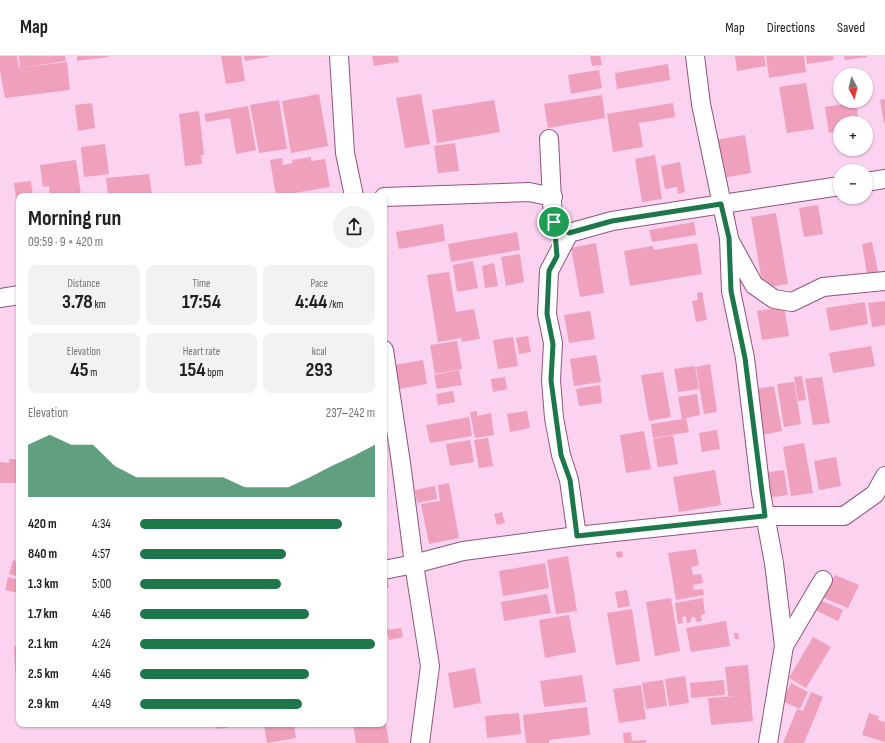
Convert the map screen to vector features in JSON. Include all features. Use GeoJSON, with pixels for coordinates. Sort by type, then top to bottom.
{"type":"FeatureCollection","features":[{"type":"Feature","properties":{"kind":"street"},"geometry":{"type":"LineString","coordinates":[[339,56],[345,153],[353,193]]}},
{"type":"Feature","properties":{"kind":"street"},"geometry":{"type":"LineString","coordinates":[[695,56],[701,104],[729,238],[731,291],[745,358],[765,516],[774,562],[784,646],[768,743]]}},
{"type":"Feature","properties":{"kind":"street"},"geometry":{"type":"LineString","coordinates":[[549,139],[557,256]]}},
{"type":"Feature","properties":{"kind":"street"},"geometry":{"type":"LineString","coordinates":[[873,181],[885,179]]}},
{"type":"Feature","properties":{"kind":"street"},"geometry":{"type":"LineString","coordinates":[[577,536],[570,480],[561,455],[551,380],[553,344],[547,314],[549,271],[569,233],[612,221],[833,187]]}},
{"type":"Feature","properties":{"kind":"street"},"geometry":{"type":"LineString","coordinates":[[387,198],[529,192],[553,197]]}},
{"type":"Feature","properties":{"kind":"street"},"geometry":{"type":"LineString","coordinates":[[554,222],[569,233]]}},
{"type":"Feature","properties":{"kind":"street"},"geometry":{"type":"LineString","coordinates":[[729,238],[754,285],[774,299],[792,302],[823,287],[885,281]]}},
{"type":"Feature","properties":{"kind":"street"},"geometry":{"type":"LineString","coordinates":[[0,298],[16,295]]}},
{"type":"Feature","properties":{"kind":"street"},"geometry":{"type":"LineString","coordinates":[[387,370],[430,666],[420,743]]}},
{"type":"Feature","properties":{"kind":"street"},"geometry":{"type":"LineString","coordinates":[[387,569],[464,551],[577,536],[765,516],[844,516],[875,494],[885,476]]}},
{"type":"Feature","properties":{"kind":"street"},"geometry":{"type":"LineString","coordinates":[[784,646],[823,580]]}},
{"type":"Feature","properties":{"kind":"building"},"geometry":{"type":"Polygon","coordinates":[[[0,56],[17,56],[19,68],[67,62],[70,90],[5,98],[0,71],[0,56]]]}},
{"type":"Feature","properties":{"kind":"building"},"geometry":{"type":"Polygon","coordinates":[[[19,56],[65,56],[66,61],[20,68],[19,56]]]}},
{"type":"Feature","properties":{"kind":"building"},"geometry":{"type":"Polygon","coordinates":[[[77,56],[109,56],[109,57],[77,61],[77,56]]]}},
{"type":"Feature","properties":{"kind":"building"},"geometry":{"type":"Polygon","coordinates":[[[221,56],[241,56],[245,81],[226,84],[221,56]]]}},
{"type":"Feature","properties":{"kind":"building"},"geometry":{"type":"Polygon","coordinates":[[[244,56],[268,56],[268,57],[245,61],[244,56]]]}},
{"type":"Feature","properties":{"kind":"building"},"geometry":{"type":"Polygon","coordinates":[[[372,56],[398,56],[399,62],[374,66],[372,56]]]}},
{"type":"Feature","properties":{"kind":"building"},"geometry":{"type":"Polygon","coordinates":[[[590,56],[600,56],[602,65],[592,66],[590,56]]]}},
{"type":"Feature","properties":{"kind":"building"},"geometry":{"type":"Polygon","coordinates":[[[735,56],[764,56],[766,66],[737,71],[735,56]]]}},
{"type":"Feature","properties":{"kind":"building"},"geometry":{"type":"Polygon","coordinates":[[[766,56],[804,56],[806,72],[769,78],[766,56]]]}},
{"type":"Feature","properties":{"kind":"building"},"geometry":{"type":"Polygon","coordinates":[[[806,56],[833,56],[834,60],[807,64],[806,56]]]}},
{"type":"Feature","properties":{"kind":"building"},"geometry":{"type":"Polygon","coordinates":[[[844,56],[867,56],[867,57],[845,60],[844,56]]]}},
{"type":"Feature","properties":{"kind":"building"},"geometry":{"type":"Polygon","coordinates":[[[668,64],[670,80],[617,89],[615,73],[668,64]]]}},
{"type":"Feature","properties":{"kind":"building"},"geometry":{"type":"Polygon","coordinates":[[[599,70],[602,88],[571,94],[568,75],[599,70]]]}},
{"type":"Feature","properties":{"kind":"building"},"geometry":{"type":"Polygon","coordinates":[[[806,83],[814,129],[787,133],[779,87],[806,83]]]}},
{"type":"Feature","properties":{"kind":"building"},"geometry":{"type":"Polygon","coordinates":[[[319,94],[328,146],[291,153],[282,101],[319,94]]]}},
{"type":"Feature","properties":{"kind":"building"},"geometry":{"type":"Polygon","coordinates":[[[421,94],[430,144],[405,148],[396,98],[421,94]]]}},
{"type":"Feature","properties":{"kind":"building"},"geometry":{"type":"Polygon","coordinates":[[[602,95],[605,118],[548,128],[544,104],[602,95]]]}},
{"type":"Feature","properties":{"kind":"building"},"geometry":{"type":"Polygon","coordinates":[[[885,99],[885,123],[884,123],[880,100],[885,99]]]}},
{"type":"Feature","properties":{"kind":"building"},"geometry":{"type":"Polygon","coordinates":[[[279,100],[287,149],[259,153],[250,105],[279,100]]]}},
{"type":"Feature","properties":{"kind":"building"},"geometry":{"type":"Polygon","coordinates":[[[494,100],[500,132],[437,143],[432,110],[494,100]]]}},
{"type":"Feature","properties":{"kind":"building"},"geometry":{"type":"Polygon","coordinates":[[[92,103],[95,128],[78,131],[75,105],[92,103]]]}},
{"type":"Feature","properties":{"kind":"building"},"geometry":{"type":"Polygon","coordinates":[[[673,103],[675,117],[639,123],[643,147],[613,152],[607,114],[673,103]]]}},
{"type":"Feature","properties":{"kind":"building"},"geometry":{"type":"Polygon","coordinates":[[[248,106],[256,150],[236,154],[230,118],[206,122],[204,114],[248,106]]]}},
{"type":"Feature","properties":{"kind":"building"},"geometry":{"type":"Polygon","coordinates":[[[833,106],[833,108],[857,108],[858,116],[833,116],[833,132],[829,133],[825,107],[833,106]]]}},
{"type":"Feature","properties":{"kind":"building"},"geometry":{"type":"Polygon","coordinates":[[[199,111],[204,155],[201,155],[202,164],[185,166],[179,114],[199,111]]]}},
{"type":"Feature","properties":{"kind":"building"},"geometry":{"type":"Polygon","coordinates":[[[745,135],[751,173],[722,178],[715,140],[745,135]]]}},
{"type":"Feature","properties":{"kind":"building"},"geometry":{"type":"Polygon","coordinates":[[[455,143],[459,171],[438,173],[434,146],[455,143]]]}},
{"type":"Feature","properties":{"kind":"building"},"geometry":{"type":"Polygon","coordinates":[[[105,144],[109,174],[84,177],[81,147],[105,144]]]}},
{"type":"Feature","properties":{"kind":"building"},"geometry":{"type":"Polygon","coordinates":[[[655,155],[662,199],[642,202],[635,159],[655,155]]]}},
{"type":"Feature","properties":{"kind":"building"},"geometry":{"type":"Polygon","coordinates":[[[311,157],[311,161],[325,159],[330,187],[294,193],[276,193],[270,160],[282,158],[283,165],[293,163],[292,160],[311,157]]]}},
{"type":"Feature","properties":{"kind":"building"},"geometry":{"type":"Polygon","coordinates":[[[76,160],[81,193],[50,193],[49,186],[43,187],[40,165],[76,160]]]}},
{"type":"Feature","properties":{"kind":"building"},"geometry":{"type":"Polygon","coordinates":[[[680,162],[685,192],[678,194],[677,187],[665,189],[661,166],[680,162]]]}},
{"type":"Feature","properties":{"kind":"building"},"geometry":{"type":"Polygon","coordinates":[[[149,174],[152,193],[108,193],[106,178],[149,174]]]}},
{"type":"Feature","properties":{"kind":"building"},"geometry":{"type":"Polygon","coordinates":[[[31,181],[33,193],[16,193],[16,199],[14,183],[31,181]]]}},
{"type":"Feature","properties":{"kind":"building"},"geometry":{"type":"Polygon","coordinates":[[[818,205],[823,234],[804,237],[799,208],[818,205]]]}},
{"type":"Feature","properties":{"kind":"building"},"geometry":{"type":"Polygon","coordinates":[[[776,213],[788,284],[763,288],[751,217],[776,213]]]}},
{"type":"Feature","properties":{"kind":"building"},"geometry":{"type":"Polygon","coordinates":[[[694,222],[696,235],[652,242],[649,230],[694,222]]]}},
{"type":"Feature","properties":{"kind":"building"},"geometry":{"type":"Polygon","coordinates":[[[443,224],[445,241],[399,249],[396,232],[443,224]]]}},
{"type":"Feature","properties":{"kind":"building"},"geometry":{"type":"Polygon","coordinates":[[[517,232],[520,250],[451,262],[448,244],[517,232]]]}},
{"type":"Feature","properties":{"kind":"building"},"geometry":{"type":"Polygon","coordinates":[[[872,242],[878,272],[867,274],[862,244],[872,242]]]}},
{"type":"Feature","properties":{"kind":"building"},"geometry":{"type":"Polygon","coordinates":[[[596,243],[604,293],[580,297],[571,248],[596,243]]]}},
{"type":"Feature","properties":{"kind":"building"},"geometry":{"type":"Polygon","coordinates":[[[697,243],[702,274],[630,286],[624,251],[653,246],[654,250],[697,243]]]}},
{"type":"Feature","properties":{"kind":"building"},"geometry":{"type":"Polygon","coordinates":[[[520,254],[524,282],[506,286],[501,257],[520,254]]]}},
{"type":"Feature","properties":{"kind":"building"},"geometry":{"type":"Polygon","coordinates":[[[473,261],[478,288],[457,292],[453,265],[473,261]]]}},
{"type":"Feature","properties":{"kind":"building"},"geometry":{"type":"Polygon","coordinates":[[[494,263],[498,286],[485,288],[482,266],[494,263]]]}},
{"type":"Feature","properties":{"kind":"building"},"geometry":{"type":"Polygon","coordinates":[[[449,272],[456,312],[474,309],[480,339],[462,342],[461,338],[438,342],[427,275],[449,272]]]}},
{"type":"Feature","properties":{"kind":"building"},"geometry":{"type":"Polygon","coordinates":[[[702,292],[707,320],[696,322],[692,301],[698,300],[697,293],[702,292]]]}},
{"type":"Feature","properties":{"kind":"building"},"geometry":{"type":"Polygon","coordinates":[[[885,301],[885,325],[872,327],[868,303],[885,301]]]}},
{"type":"Feature","properties":{"kind":"building"},"geometry":{"type":"Polygon","coordinates":[[[865,302],[868,324],[830,331],[826,308],[865,302]]]}},
{"type":"Feature","properties":{"kind":"building"},"geometry":{"type":"Polygon","coordinates":[[[784,307],[789,336],[762,340],[757,311],[784,307]]]}},
{"type":"Feature","properties":{"kind":"building"},"geometry":{"type":"Polygon","coordinates":[[[590,311],[595,339],[569,343],[564,315],[590,311]]]}},
{"type":"Feature","properties":{"kind":"building"},"geometry":{"type":"Polygon","coordinates":[[[528,336],[531,352],[519,354],[516,338],[528,336]]]}},
{"type":"Feature","properties":{"kind":"building"},"geometry":{"type":"Polygon","coordinates":[[[513,337],[518,366],[498,369],[493,340],[513,337]]]}},
{"type":"Feature","properties":{"kind":"building"},"geometry":{"type":"Polygon","coordinates":[[[457,341],[462,369],[435,374],[430,345],[457,341]]]}},
{"type":"Feature","properties":{"kind":"building"},"geometry":{"type":"Polygon","coordinates":[[[871,346],[875,366],[833,373],[829,353],[871,346]]]}},
{"type":"Feature","properties":{"kind":"building"},"geometry":{"type":"Polygon","coordinates":[[[596,355],[601,382],[574,386],[570,359],[596,355]]]}},
{"type":"Feature","properties":{"kind":"building"},"geometry":{"type":"Polygon","coordinates":[[[423,360],[427,384],[399,389],[395,365],[423,360]]]}},
{"type":"Feature","properties":{"kind":"building"},"geometry":{"type":"Polygon","coordinates":[[[710,364],[717,412],[704,414],[696,367],[710,364]]]}},
{"type":"Feature","properties":{"kind":"building"},"geometry":{"type":"Polygon","coordinates":[[[695,366],[699,389],[678,392],[674,369],[695,366]]]}},
{"type":"Feature","properties":{"kind":"building"},"geometry":{"type":"Polygon","coordinates":[[[459,370],[462,385],[437,389],[434,375],[459,370]]]}},
{"type":"Feature","properties":{"kind":"building"},"geometry":{"type":"Polygon","coordinates":[[[663,372],[671,417],[649,421],[641,375],[663,372]]]}},
{"type":"Feature","properties":{"kind":"building"},"geometry":{"type":"Polygon","coordinates":[[[802,376],[806,400],[798,401],[794,377],[802,376]]]}},
{"type":"Feature","properties":{"kind":"building"},"geometry":{"type":"Polygon","coordinates":[[[505,377],[507,389],[493,392],[491,379],[505,377]]]}},
{"type":"Feature","properties":{"kind":"building"},"geometry":{"type":"Polygon","coordinates":[[[822,377],[830,423],[813,425],[805,379],[822,377]]]}},
{"type":"Feature","properties":{"kind":"building"},"geometry":{"type":"Polygon","coordinates":[[[794,382],[801,424],[784,427],[777,384],[794,382]]]}},
{"type":"Feature","properties":{"kind":"building"},"geometry":{"type":"Polygon","coordinates":[[[600,385],[602,403],[579,406],[576,389],[600,385]]]}},
{"type":"Feature","properties":{"kind":"building"},"geometry":{"type":"Polygon","coordinates":[[[774,386],[782,431],[757,436],[749,390],[774,386]]]}},
{"type":"Feature","properties":{"kind":"building"},"geometry":{"type":"Polygon","coordinates":[[[453,391],[455,402],[438,405],[436,394],[453,391]]]}},
{"type":"Feature","properties":{"kind":"building"},"geometry":{"type":"Polygon","coordinates":[[[697,394],[700,415],[686,418],[689,432],[653,438],[651,424],[682,419],[678,397],[697,394]]]}},
{"type":"Feature","properties":{"kind":"building"},"geometry":{"type":"Polygon","coordinates":[[[477,411],[477,416],[491,413],[494,435],[475,438],[470,412],[477,411]]]}},
{"type":"Feature","properties":{"kind":"building"},"geometry":{"type":"Polygon","coordinates":[[[527,411],[530,428],[510,432],[507,414],[527,411]]]}},
{"type":"Feature","properties":{"kind":"building"},"geometry":{"type":"Polygon","coordinates":[[[469,417],[472,436],[430,443],[426,425],[469,417]]]}},
{"type":"Feature","properties":{"kind":"building"},"geometry":{"type":"Polygon","coordinates":[[[717,430],[720,449],[702,452],[699,433],[717,430]]]}},
{"type":"Feature","properties":{"kind":"building"},"geometry":{"type":"Polygon","coordinates":[[[644,431],[651,469],[626,473],[620,435],[644,431]]]}},
{"type":"Feature","properties":{"kind":"building"},"geometry":{"type":"Polygon","coordinates":[[[673,435],[678,464],[658,467],[653,439],[673,435]]]}},
{"type":"Feature","properties":{"kind":"building"},"geometry":{"type":"Polygon","coordinates":[[[488,438],[493,466],[479,468],[474,440],[488,438]]]}},
{"type":"Feature","properties":{"kind":"building"},"geometry":{"type":"Polygon","coordinates":[[[470,440],[474,462],[450,466],[446,444],[470,440]]]}},
{"type":"Feature","properties":{"kind":"building"},"geometry":{"type":"Polygon","coordinates":[[[804,443],[813,493],[791,496],[783,447],[804,443]]]}},
{"type":"Feature","properties":{"kind":"building"},"geometry":{"type":"Polygon","coordinates":[[[836,457],[841,486],[819,490],[814,461],[836,457]]]}},
{"type":"Feature","properties":{"kind":"building"},"geometry":{"type":"Polygon","coordinates":[[[9,459],[16,459],[16,483],[0,483],[0,462],[9,463],[9,459]]]}},
{"type":"Feature","properties":{"kind":"building"},"geometry":{"type":"Polygon","coordinates":[[[715,470],[721,505],[679,512],[673,477],[715,470]]]}},
{"type":"Feature","properties":{"kind":"building"},"geometry":{"type":"Polygon","coordinates":[[[784,470],[788,495],[767,498],[763,473],[784,470]]]}},
{"type":"Feature","properties":{"kind":"building"},"geometry":{"type":"Polygon","coordinates":[[[449,483],[459,538],[429,544],[421,504],[440,501],[438,485],[449,483]]]}},
{"type":"Feature","properties":{"kind":"building"},"geometry":{"type":"Polygon","coordinates":[[[435,486],[437,499],[417,503],[415,490],[435,486]]]}},
{"type":"Feature","properties":{"kind":"building"},"geometry":{"type":"Polygon","coordinates":[[[502,512],[505,523],[497,525],[494,514],[502,512]]]}},
{"type":"Feature","properties":{"kind":"building"},"geometry":{"type":"Polygon","coordinates":[[[696,549],[699,565],[691,567],[693,575],[701,574],[703,583],[693,585],[694,590],[703,589],[704,595],[676,600],[668,553],[696,549]]]}},
{"type":"Feature","properties":{"kind":"building"},"geometry":{"type":"Polygon","coordinates":[[[622,551],[623,557],[617,558],[616,552],[622,551]]]}},
{"type":"Feature","properties":{"kind":"building"},"geometry":{"type":"Polygon","coordinates":[[[568,556],[577,611],[556,614],[547,560],[568,556]]]}},
{"type":"Feature","properties":{"kind":"building"},"geometry":{"type":"Polygon","coordinates":[[[13,560],[16,561],[16,576],[9,574],[13,560]]]}},
{"type":"Feature","properties":{"kind":"building"},"geometry":{"type":"Polygon","coordinates":[[[545,563],[549,588],[503,596],[499,571],[545,563]]]}},
{"type":"Feature","properties":{"kind":"building"},"geometry":{"type":"Polygon","coordinates":[[[835,575],[859,585],[848,608],[824,598],[835,575]]]}},
{"type":"Feature","properties":{"kind":"building"},"geometry":{"type":"Polygon","coordinates":[[[8,577],[16,579],[16,592],[5,590],[8,577]]]}},
{"type":"Feature","properties":{"kind":"building"},"geometry":{"type":"Polygon","coordinates":[[[627,590],[630,606],[618,608],[615,592],[627,590]]]}},
{"type":"Feature","properties":{"kind":"building"},"geometry":{"type":"Polygon","coordinates":[[[547,594],[551,613],[504,621],[501,602],[547,594]]]}},
{"type":"Feature","properties":{"kind":"building"},"geometry":{"type":"Polygon","coordinates":[[[671,598],[680,651],[655,656],[646,602],[671,598]]]}},
{"type":"Feature","properties":{"kind":"building"},"geometry":{"type":"Polygon","coordinates":[[[703,598],[705,614],[701,615],[702,621],[696,622],[695,617],[691,618],[691,622],[687,623],[686,616],[682,617],[683,623],[678,624],[675,603],[703,598]]]}},
{"type":"Feature","properties":{"kind":"building"},"geometry":{"type":"Polygon","coordinates":[[[820,600],[843,610],[838,621],[815,610],[820,600]]]}},
{"type":"Feature","properties":{"kind":"building"},"geometry":{"type":"Polygon","coordinates":[[[632,609],[640,661],[616,665],[607,613],[632,609]]]}},
{"type":"Feature","properties":{"kind":"building"},"geometry":{"type":"Polygon","coordinates":[[[569,615],[576,652],[545,658],[539,620],[569,615]]]}},
{"type":"Feature","properties":{"kind":"building"},"geometry":{"type":"Polygon","coordinates":[[[726,621],[730,646],[691,652],[686,628],[726,621]]]}},
{"type":"Feature","properties":{"kind":"building"},"geometry":{"type":"Polygon","coordinates":[[[401,628],[403,637],[389,640],[387,630],[401,628]]]}},
{"type":"Feature","properties":{"kind":"building"},"geometry":{"type":"Polygon","coordinates":[[[734,633],[738,633],[739,639],[735,639],[734,633]]]}},
{"type":"Feature","properties":{"kind":"building"},"geometry":{"type":"Polygon","coordinates":[[[813,637],[831,647],[806,688],[789,678],[813,637]]]}},
{"type":"Feature","properties":{"kind":"building"},"geometry":{"type":"Polygon","coordinates":[[[14,646],[16,646],[16,682],[14,646]]]}},
{"type":"Feature","properties":{"kind":"building"},"geometry":{"type":"Polygon","coordinates":[[[748,665],[753,721],[711,725],[708,698],[735,696],[728,696],[725,667],[748,665]]]}},
{"type":"Feature","properties":{"kind":"building"},"geometry":{"type":"Polygon","coordinates":[[[475,668],[481,703],[454,708],[448,673],[475,668]]]}},
{"type":"Feature","properties":{"kind":"building"},"geometry":{"type":"Polygon","coordinates":[[[582,675],[586,702],[544,707],[540,681],[582,675]]]}},
{"type":"Feature","properties":{"kind":"building"},"geometry":{"type":"Polygon","coordinates":[[[685,676],[689,703],[669,706],[665,679],[685,676]]]}},
{"type":"Feature","properties":{"kind":"building"},"geometry":{"type":"Polygon","coordinates":[[[663,680],[667,706],[646,709],[642,683],[663,680]]]}},
{"type":"Feature","properties":{"kind":"building"},"geometry":{"type":"Polygon","coordinates":[[[724,680],[725,695],[691,698],[690,683],[724,680]]]}},
{"type":"Feature","properties":{"kind":"building"},"geometry":{"type":"Polygon","coordinates":[[[791,683],[808,692],[800,709],[782,701],[791,683]]]}},
{"type":"Feature","properties":{"kind":"building"},"geometry":{"type":"Polygon","coordinates":[[[641,685],[646,719],[619,723],[613,689],[641,685]]]}},
{"type":"Feature","properties":{"kind":"building"},"geometry":{"type":"Polygon","coordinates":[[[811,692],[823,697],[804,743],[783,743],[797,709],[803,711],[811,692]]]}},
{"type":"Feature","properties":{"kind":"building"},"geometry":{"type":"Polygon","coordinates":[[[587,707],[590,735],[549,740],[549,743],[526,743],[523,715],[587,707]]]}},
{"type":"Feature","properties":{"kind":"building"},"geometry":{"type":"Polygon","coordinates":[[[519,713],[521,734],[487,738],[485,716],[519,713]]]}},
{"type":"Feature","properties":{"kind":"building"},"geometry":{"type":"Polygon","coordinates":[[[869,713],[879,716],[878,720],[885,722],[885,742],[862,735],[869,713]]]}},
{"type":"Feature","properties":{"kind":"building"},"geometry":{"type":"Polygon","coordinates":[[[217,727],[230,727],[217,729],[217,727]]]}},
{"type":"Feature","properties":{"kind":"building"},"geometry":{"type":"Polygon","coordinates":[[[264,727],[294,727],[296,738],[267,743],[264,727]]]}},
{"type":"Feature","properties":{"kind":"building"},"geometry":{"type":"Polygon","coordinates":[[[353,727],[386,727],[389,743],[356,743],[353,727]]]}},
{"type":"Feature","properties":{"kind":"building"},"geometry":{"type":"Polygon","coordinates":[[[631,732],[632,741],[646,740],[646,743],[624,743],[623,733],[631,732]]]}},
{"type":"Feature","properties":{"kind":"route"},"geometry":{"type":"LineString","coordinates":[[721,204],[729,238],[731,291],[745,358],[765,516],[577,536],[570,480],[561,455],[554,418],[551,380],[553,344],[547,314],[549,271],[557,256],[554,222],[569,233],[612,221],[721,204]]}}]}
